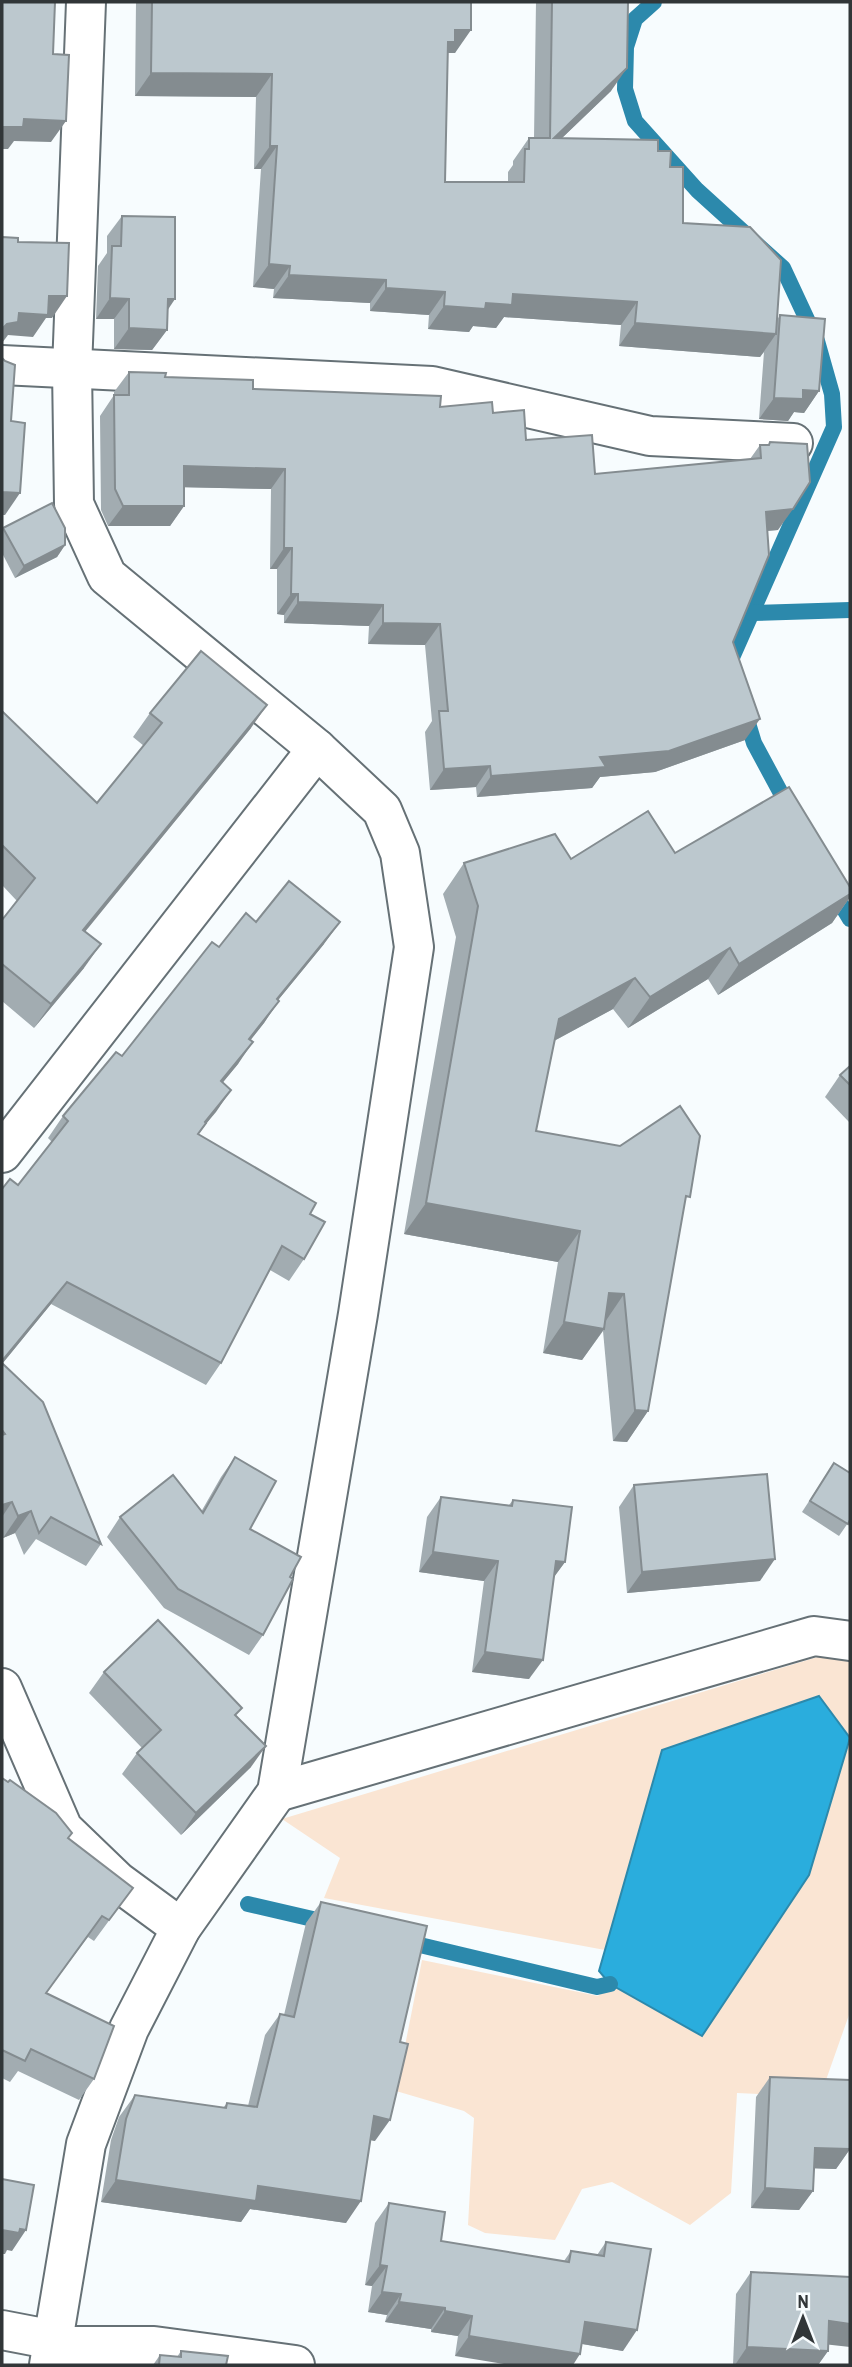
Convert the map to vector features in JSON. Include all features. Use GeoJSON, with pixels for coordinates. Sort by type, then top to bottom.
{"type":"FeatureCollection","features":[{"type":"Feature","properties":{"kind":"street"},"geometry":{"type":"LineString","coordinates":[[52,2350],[86,2144],[129,2029],[181,1928],[277,1791],[336,1445],[414,947],[400,853],[382,810],[317,749],[107,576],[74,504],[72,369],[86,2]]}},
{"type":"Feature","properties":{"kind":"street"},"geometry":{"type":"LineString","coordinates":[[2,365],[432,386],[650,436],[793,443]]}},
{"type":"Feature","properties":{"kind":"street"},"geometry":{"type":"LineString","coordinates":[[2,1153],[317,749]]}},
{"type":"Feature","properties":{"kind":"street"},"geometry":{"type":"LineString","coordinates":[[277,1791],[814,1636],[850,1641]]}},
{"type":"Feature","properties":{"kind":"street"},"geometry":{"type":"LineString","coordinates":[[2,1688],[64,1829],[117,1881],[181,1928]]}},
{"type":"Feature","properties":{"kind":"street"},"geometry":{"type":"LineString","coordinates":[[2,2330],[52,2350],[154,2346],[295,2365]]}},
{"type":"Feature","properties":{"kind":"shaded area"},"geometry":{"type":"Polygon","coordinates":[[[821,1656],[850,1659],[850,2012],[820,2097],[737,2093],[731,2193],[690,2225],[612,2182],[582,2189],[555,2240],[485,2233],[468,2225],[474,2118],[464,2111],[396,2091],[422,1960],[598,1996],[610,1984],[701,2036],[662,1750],[605,1950],[324,1898],[340,1858],[282,1819],[821,1656]]]}},
{"type":"Feature","properties":{"kind":"water"},"geometry":{"type":"Polygon","coordinates":[[[819,1696],[850,1738],[809,1875],[702,2036],[610,1984],[599,1971],[662,1750],[819,1696]]]}},
{"type":"Feature","properties":{"kind":"building"},"geometry":{"type":"Polygon","coordinates":[[[2,2],[55,2],[53,54],[69,55],[66,121],[24,119],[23,127],[2,127],[2,2]]]}},
{"type":"Feature","properties":{"kind":"building"},"geometry":{"type":"Polygon","coordinates":[[[152,2],[471,2],[471,30],[455,30],[455,42],[448,42],[445,182],[524,182],[525,149],[529,149],[529,138],[550,138],[552,2],[628,2],[627,68],[554,138],[658,140],[658,151],[671,151],[670,167],[683,167],[683,223],[750,227],[781,260],[776,334],[635,323],[637,302],[513,294],[512,305],[486,303],[485,309],[444,306],[445,292],[386,288],[386,280],[289,275],[290,266],[269,264],[277,146],[270,146],[272,74],[151,73],[152,2]]]}},
{"type":"Feature","properties":{"kind":"building"},"geometry":{"type":"Polygon","coordinates":[[[122,216],[175,217],[175,299],[168,299],[167,330],[129,328],[129,299],[110,298],[112,246],[121,246],[122,216]]]}},
{"type":"Feature","properties":{"kind":"building"},"geometry":{"type":"Polygon","coordinates":[[[2,237],[18,238],[18,242],[69,243],[67,296],[49,296],[48,315],[19,313],[18,322],[7,324],[2,329],[2,237]]]}},
{"type":"Feature","properties":{"kind":"building"},"geometry":{"type":"Polygon","coordinates":[[[780,315],[825,319],[819,391],[803,390],[803,399],[774,398],[780,315]]]}},
{"type":"Feature","properties":{"kind":"building"},"geometry":{"type":"Polygon","coordinates":[[[2,358],[15,365],[11,421],[25,423],[20,493],[2,492],[2,358]]]}},
{"type":"Feature","properties":{"kind":"building"},"geometry":{"type":"Polygon","coordinates":[[[129,372],[166,373],[165,377],[253,380],[253,389],[441,396],[440,407],[492,402],[493,413],[524,410],[526,440],[592,435],[595,474],[761,458],[760,445],[769,445],[770,442],[807,444],[810,482],[793,509],[766,512],[769,555],[733,642],[760,719],[669,751],[600,757],[606,767],[491,776],[490,766],[444,769],[439,711],[448,711],[440,624],[383,623],[383,605],[298,602],[298,594],[291,594],[292,548],[284,548],[285,469],[184,466],[184,506],[123,506],[115,489],[114,395],[129,395],[129,372]]]}},
{"type":"Feature","properties":{"kind":"building"},"geometry":{"type":"Polygon","coordinates":[[[52,503],[65,528],[65,545],[24,566],[3,528],[52,503]]]}},
{"type":"Feature","properties":{"kind":"building"},"geometry":{"type":"Polygon","coordinates":[[[201,651],[267,705],[83,930],[101,944],[51,1004],[2,964],[2,920],[35,878],[2,845],[2,711],[97,803],[162,723],[150,713],[201,651]]]}},
{"type":"Feature","properties":{"kind":"building"},"geometry":{"type":"Polygon","coordinates":[[[789,787],[850,887],[850,894],[739,964],[730,948],[650,997],[635,978],[559,1019],[536,1131],[620,1146],[680,1106],[700,1136],[690,1197],[686,1196],[648,1411],[635,1410],[624,1294],[609,1293],[604,1329],[564,1322],[580,1231],[426,1203],[478,906],[464,863],[555,834],[571,859],[648,811],[675,853],[789,787]]]}},
{"type":"Feature","properties":{"kind":"building"},"geometry":{"type":"Polygon","coordinates":[[[289,881],[340,922],[277,999],[279,1001],[249,1039],[253,1042],[221,1081],[231,1090],[198,1134],[316,1203],[310,1214],[325,1222],[304,1259],[282,1246],[221,1363],[67,1282],[2,1361],[2,1189],[10,1179],[18,1185],[68,1121],[63,1116],[116,1052],[122,1056],[212,942],[219,947],[246,913],[256,922],[289,881]]]}},
{"type":"Feature","properties":{"kind":"building"},"geometry":{"type":"Polygon","coordinates":[[[850,1066],[850,1085],[840,1075],[850,1066]]]}},
{"type":"Feature","properties":{"kind":"building"},"geometry":{"type":"Polygon","coordinates":[[[2,1363],[43,1402],[101,1544],[51,1517],[39,1533],[31,1511],[18,1516],[12,1502],[2,1505],[2,1435],[5,1434],[2,1430],[2,1363]]]}},
{"type":"Feature","properties":{"kind":"building"},"geometry":{"type":"Polygon","coordinates":[[[235,1457],[276,1481],[250,1529],[301,1557],[290,1577],[293,1579],[263,1635],[178,1589],[120,1517],[173,1475],[203,1513],[235,1457]]]}},
{"type":"Feature","properties":{"kind":"building"},"geometry":{"type":"Polygon","coordinates":[[[834,1463],[850,1473],[848,1524],[810,1501],[834,1463]]]}},
{"type":"Feature","properties":{"kind":"building"},"geometry":{"type":"Polygon","coordinates":[[[767,1474],[775,1559],[642,1572],[634,1485],[767,1474]]]}},
{"type":"Feature","properties":{"kind":"building"},"geometry":{"type":"Polygon","coordinates":[[[441,1497],[512,1506],[513,1500],[572,1507],[565,1562],[556,1561],[543,1660],[485,1652],[498,1561],[433,1552],[441,1497]]]}},
{"type":"Feature","properties":{"kind":"building"},"geometry":{"type":"Polygon","coordinates":[[[158,1620],[242,1708],[235,1715],[266,1746],[196,1813],[137,1753],[161,1730],[104,1672],[158,1620]]]}},
{"type":"Feature","properties":{"kind":"building"},"geometry":{"type":"Polygon","coordinates":[[[2,1778],[8,1782],[10,1780],[56,1813],[72,1833],[68,1838],[133,1888],[109,1920],[102,1916],[46,1993],[114,2026],[94,2079],[31,2049],[25,2061],[2,2050],[2,1778]]]}},
{"type":"Feature","properties":{"kind":"building"},"geometry":{"type":"Polygon","coordinates":[[[321,1902],[427,1926],[400,2042],[408,2044],[390,2120],[374,2116],[361,2201],[258,2186],[256,2201],[116,2180],[126,2119],[135,2095],[226,2108],[227,2103],[257,2107],[280,2014],[294,2017],[321,1902]]]}},
{"type":"Feature","properties":{"kind":"building"},"geometry":{"type":"Polygon","coordinates":[[[770,2077],[850,2080],[850,2149],[815,2148],[813,2191],[765,2188],[770,2077]]]}},
{"type":"Feature","properties":{"kind":"building"},"geometry":{"type":"Polygon","coordinates":[[[2,2179],[34,2185],[26,2230],[20,2229],[19,2233],[2,2230],[2,2179]]]}},
{"type":"Feature","properties":{"kind":"building"},"geometry":{"type":"Polygon","coordinates":[[[389,2203],[445,2212],[441,2241],[569,2262],[571,2251],[604,2256],[606,2242],[651,2249],[637,2330],[585,2322],[580,2354],[469,2336],[472,2316],[445,2311],[445,2308],[399,2302],[401,2294],[382,2292],[387,2266],[380,2265],[389,2203]]]}},
{"type":"Feature","properties":{"kind":"building"},"geometry":{"type":"Polygon","coordinates":[[[751,2272],[850,2277],[850,2324],[829,2321],[828,2351],[747,2347],[751,2272]]]}},
{"type":"Feature","properties":{"kind":"building"},"geometry":{"type":"Polygon","coordinates":[[[181,2351],[228,2356],[226,2365],[159,2365],[160,2355],[181,2357],[181,2351]]]}},
{"type":"Feature","properties":{"kind":"waterway"},"geometry":{"type":"LineString","coordinates":[[654,2],[635,19],[626,47],[625,89],[635,121],[697,190],[783,268],[817,341],[832,394],[834,427],[730,662],[732,668]]}},
{"type":"Feature","properties":{"kind":"waterway"},"geometry":{"type":"LineString","coordinates":[[752,613],[850,610]]}},
{"type":"Feature","properties":{"kind":"waterway"},"geometry":{"type":"LineString","coordinates":[[745,713],[754,743],[790,810]]}},
{"type":"Feature","properties":{"kind":"waterway"},"geometry":{"type":"LineString","coordinates":[[833,891],[850,919]]}},
{"type":"Feature","properties":{"kind":"waterway"},"geometry":{"type":"LineString","coordinates":[[248,1904],[330,1923]]}},
{"type":"Feature","properties":{"kind":"waterway"},"geometry":{"type":"LineString","coordinates":[[403,1941],[597,1987],[610,1984]]}}]}
